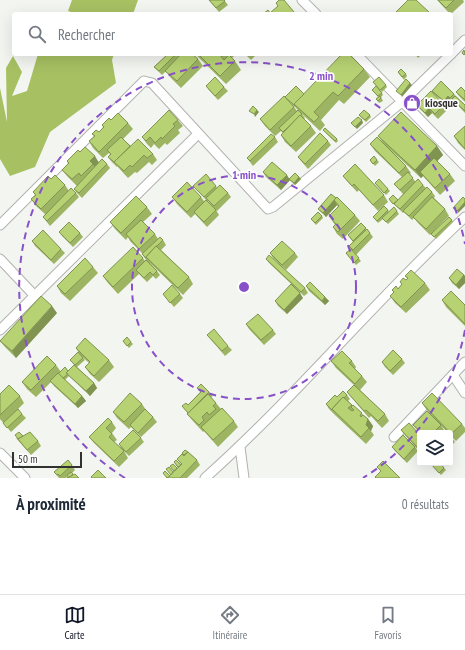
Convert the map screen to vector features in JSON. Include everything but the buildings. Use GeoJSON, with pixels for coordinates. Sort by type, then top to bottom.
{"type":"FeatureCollection","features":[{"type":"Feature","properties":{"kind":"street"},"geometry":{"type":"LineString","coordinates":[[302,0],[314,12]]}},
{"type":"Feature","properties":{"kind":"street"},"geometry":{"type":"LineString","coordinates":[[453,52],[465,40]]}},
{"type":"Feature","properties":{"kind":"street"},"geometry":{"type":"LineString","coordinates":[[358,56],[465,166]]}},
{"type":"Feature","properties":{"kind":"street"},"geometry":{"type":"LineString","coordinates":[[0,224],[144,81],[152,83],[268,209],[273,207],[403,101],[449,56]]}},
{"type":"Feature","properties":{"kind":"street"},"geometry":{"type":"LineString","coordinates":[[0,330],[198,134]]}},
{"type":"Feature","properties":{"kind":"street"},"geometry":{"type":"LineString","coordinates":[[205,478],[240,447],[430,249],[465,217]]}},
{"type":"Feature","properties":{"kind":"street"},"geometry":{"type":"LineString","coordinates":[[0,259],[34,295]]}},
{"type":"Feature","properties":{"kind":"street"},"geometry":{"type":"LineString","coordinates":[[394,437],[465,362]]}},
{"type":"Feature","properties":{"kind":"street"},"geometry":{"type":"LineString","coordinates":[[453,375],[465,393]]}},
{"type":"Feature","properties":{"kind":"street"},"geometry":{"type":"LineString","coordinates":[[240,447],[244,478]]}},
{"type":"Feature","properties":{"kind":"street"},"geometry":{"type":"LineString","coordinates":[[0,453],[26,478]]}},
{"type":"Feature","properties":{"kind":"green space"},"geometry":{"type":"Polygon","coordinates":[[[72,0],[138,0],[134,12],[68,11],[72,0]]]}},
{"type":"Feature","properties":{"kind":"green space"},"geometry":{"type":"Polygon","coordinates":[[[13,56],[22,72],[12,96],[27,91],[37,56],[113,56],[112,60],[116,83],[50,132],[35,167],[10,176],[0,159],[0,88],[7,122],[6,68],[13,56]]]}},
{"type":"Feature","properties":{"kind":"place","name":"kiosque"},"geometry":{"type":"Point","coordinates":[412,103]}}]}
